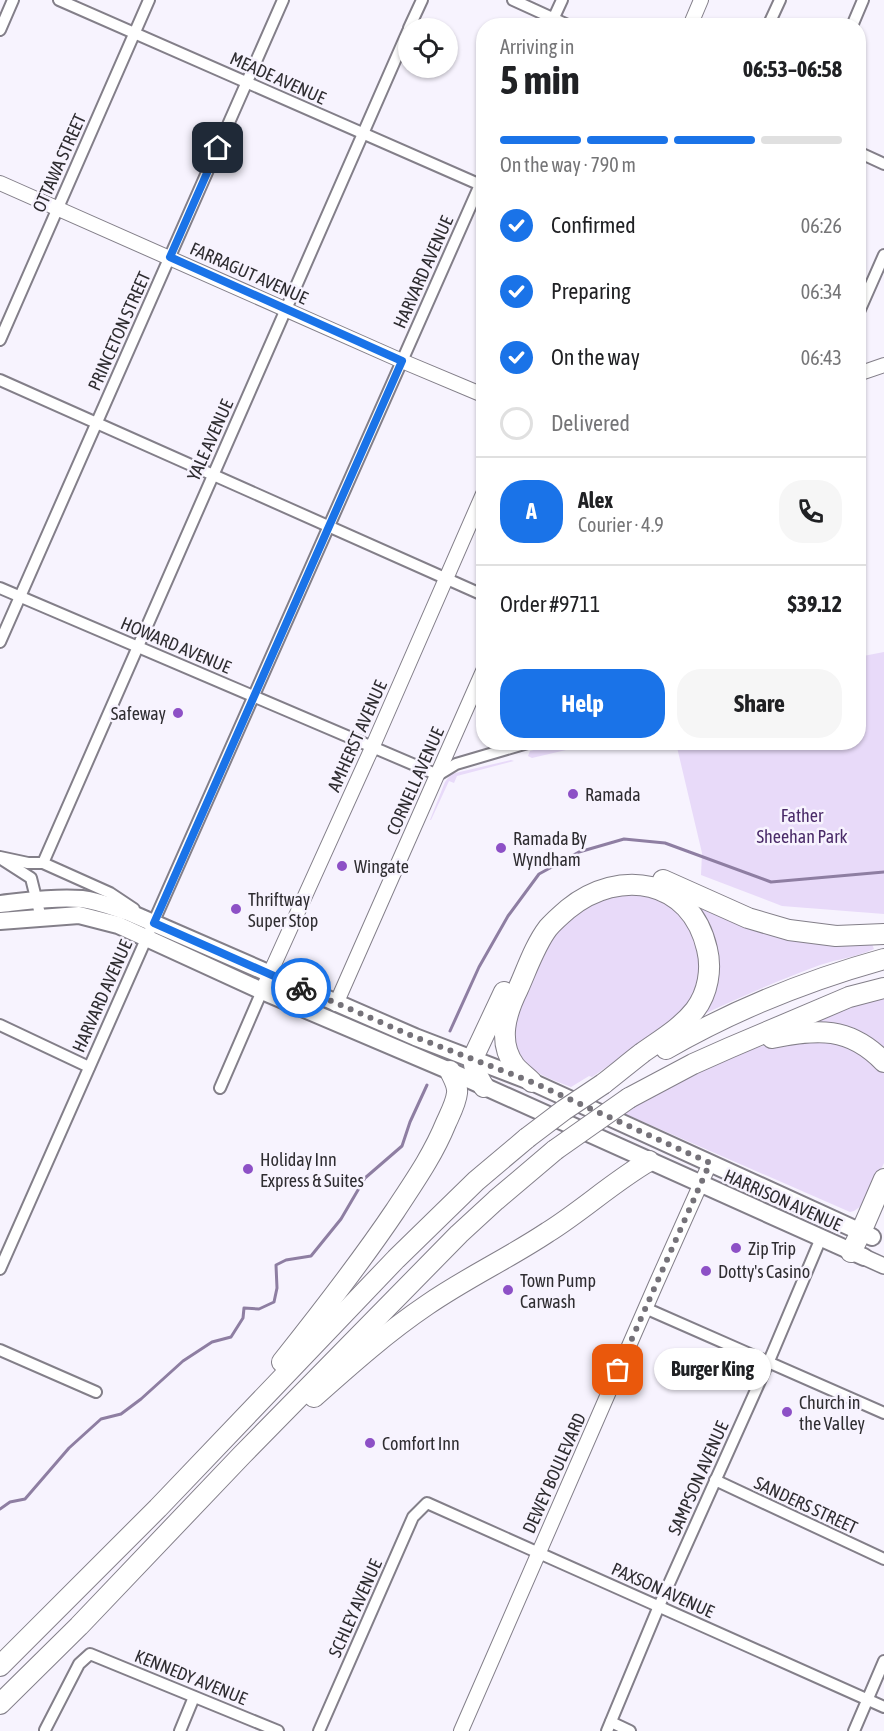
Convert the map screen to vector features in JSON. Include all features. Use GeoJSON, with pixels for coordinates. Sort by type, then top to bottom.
{"type":"FeatureCollection","features":[{"type":"Feature","properties":{"kind":"highway"},"geometry":{"type":"LineString","coordinates":[[484,1087],[477,1075],[473,1058],[530,936],[541,920],[565,897],[581,886],[600,878],[619,873],[647,875],[748,918],[789,930],[836,936],[884,934]]}},
{"type":"Feature","properties":{"kind":"highway"},"geometry":{"type":"LineString","coordinates":[[0,1666],[158,1508],[396,1259],[476,1181],[527,1138],[678,1027],[695,1010],[708,983],[710,961],[700,927],[671,895],[646,886],[618,886],[592,893],[580,900],[549,927],[541,938],[509,1008],[505,1032],[507,1049],[515,1066],[532,1082]]}},
{"type":"Feature","properties":{"kind":"highway"},"geometry":{"type":"LineString","coordinates":[[603,1084],[716,1022],[794,988],[884,959]]}},
{"type":"Feature","properties":{"kind":"highway"},"geometry":{"type":"LineString","coordinates":[[0,1704],[79,1626],[242,1455],[459,1234],[555,1150],[629,1098],[693,1064],[849,997],[884,988]]}},
{"type":"Feature","properties":{"kind":"highway"},"geometry":{"type":"LineString","coordinates":[[729,1047],[806,1032],[830,1033],[850,1036],[870,1049],[884,1062]]}},
{"type":"Feature","properties":{"kind":"highway"},"geometry":{"type":"LineString","coordinates":[[158,1508],[225,1425],[280,1365],[384,1228],[420,1174],[440,1138],[456,1100],[458,1092],[450,1071]]}},
{"type":"Feature","properties":{"kind":"highway"},"geometry":{"type":"LineString","coordinates":[[242,1455],[284,1424],[374,1345],[426,1305],[549,1232],[626,1174],[649,1161]]}},
{"type":"Feature","properties":{"kind":"highway"},"geometry":{"type":"LineString","coordinates":[[872,1237],[884,1179]]}},
{"type":"Feature","properties":{"kind":"highway"},"geometry":{"type":"LineString","coordinates":[[857,1255],[872,1237],[884,1209]]}},
{"type":"Feature","properties":{"kind":"main road","name":"HARRISON AVENUE"},"geometry":{"type":"LineString","coordinates":[[0,904],[83,899],[113,907],[415,1037],[532,1082],[872,1237]]}},
{"type":"Feature","properties":{"kind":"main road","name":"HARRISON AVENUE"},"geometry":{"type":"LineString","coordinates":[[0,921],[79,915],[118,925],[884,1266]]}},
{"type":"Feature","properties":{"kind":"street"},"geometry":{"type":"LineString","coordinates":[[0,30],[13,0]]}},
{"type":"Feature","properties":{"kind":"street","name":"MEADE AVENUE"},"geometry":{"type":"LineString","coordinates":[[59,0],[364,134],[476,181]]}},
{"type":"Feature","properties":{"kind":"street","name":"OTTAWA STREET"},"geometry":{"type":"LineString","coordinates":[[0,340],[149,0]]}},
{"type":"Feature","properties":{"kind":"street","name":"PRINCETON STREET"},"geometry":{"type":"LineString","coordinates":[[0,642],[284,0]]}},
{"type":"Feature","properties":{"kind":"street","name":"YALE AVENUE"},"geometry":{"type":"LineString","coordinates":[[414,18],[422,0]]}},
{"type":"Feature","properties":{"kind":"street"},"geometry":{"type":"LineString","coordinates":[[513,0],[545,18]]}},
{"type":"Feature","properties":{"kind":"street"},"geometry":{"type":"LineString","coordinates":[[554,18],[562,0]]}},
{"type":"Feature","properties":{"kind":"street"},"geometry":{"type":"LineString","coordinates":[[693,18],[701,0]]}},
{"type":"Feature","properties":{"kind":"street"},"geometry":{"type":"LineString","coordinates":[[772,18],[780,0]]}},
{"type":"Feature","properties":{"kind":"street"},"geometry":{"type":"LineString","coordinates":[[855,18],[863,0]]}},
{"type":"Feature","properties":{"kind":"street","name":"YALE AVENUE"},"geometry":{"type":"LineString","coordinates":[[43,862],[398,55]]}},
{"type":"Feature","properties":{"kind":"street"},"geometry":{"type":"LineString","coordinates":[[866,156],[884,164]]}},
{"type":"Feature","properties":{"kind":"street","name":"FARRAGUT AVENUE"},"geometry":{"type":"LineString","coordinates":[[0,183],[476,392]]}},
{"type":"Feature","properties":{"kind":"street","name":"HARVARD AVENUE"},"geometry":{"type":"LineString","coordinates":[[0,1269],[476,196]]}},
{"type":"Feature","properties":{"kind":"street"},"geometry":{"type":"LineString","coordinates":[[866,296],[884,255]]}},
{"type":"Feature","properties":{"kind":"street"},"geometry":{"type":"LineString","coordinates":[[866,372],[882,367]]}},
{"type":"Feature","properties":{"kind":"street"},"geometry":{"type":"LineString","coordinates":[[0,380],[476,593]]}},
{"type":"Feature","properties":{"kind":"street","name":"AMHERST AVENUE"},"geometry":{"type":"LineString","coordinates":[[262,991],[476,510]]}},
{"type":"Feature","properties":{"kind":"street","name":"HOWARD AVENUE"},"geometry":{"type":"LineString","coordinates":[[0,588],[438,775]]}},
{"type":"Feature","properties":{"kind":"street","name":"CORNELL AVENUE"},"geometry":{"type":"LineString","coordinates":[[336,1004],[476,687]]}},
{"type":"Feature","properties":{"kind":"street"},"geometry":{"type":"LineString","coordinates":[[438,775],[456,764],[504,750]]}},
{"type":"Feature","properties":{"kind":"street"},"geometry":{"type":"LineString","coordinates":[[0,857],[28,863],[43,862],[110,892],[154,923]]}},
{"type":"Feature","properties":{"kind":"street"},"geometry":{"type":"LineString","coordinates":[[0,857],[31,878],[41,918]]}},
{"type":"Feature","properties":{"kind":"street"},"geometry":{"type":"LineString","coordinates":[[220,1088],[262,991]]}},
{"type":"Feature","properties":{"kind":"street"},"geometry":{"type":"LineString","coordinates":[[0,1025],[89,1067]]}},
{"type":"Feature","properties":{"kind":"street","name":"DEWEY BOULEVARD"},"geometry":{"type":"LineString","coordinates":[[461,1731],[710,1163]]}},
{"type":"Feature","properties":{"kind":"street","name":"SAMPSON AVENUE"},"geometry":{"type":"LineString","coordinates":[[609,1727],[659,1606],[769,1361],[821,1238]]}},
{"type":"Feature","properties":{"kind":"street"},"geometry":{"type":"LineString","coordinates":[[645,1308],[884,1413]]}},
{"type":"Feature","properties":{"kind":"street"},"geometry":{"type":"LineString","coordinates":[[0,1350],[96,1392]]}},
{"type":"Feature","properties":{"kind":"street","name":"SANDERS STREET"},"geometry":{"type":"LineString","coordinates":[[714,1480],[884,1559]]}},
{"type":"Feature","properties":{"kind":"street","name":"PAXSON AVENUE"},"geometry":{"type":"LineString","coordinates":[[427,1503],[884,1707]]}},
{"type":"Feature","properties":{"kind":"street","name":"SCHLEY AVENUE"},"geometry":{"type":"LineString","coordinates":[[319,1731],[413,1517],[427,1503]]}},
{"type":"Feature","properties":{"kind":"street","name":"KENNEDY AVENUE"},"geometry":{"type":"LineString","coordinates":[[45,1730],[79,1664],[90,1654],[278,1731]]}},
{"type":"Feature","properties":{"kind":"street"},"geometry":{"type":"LineString","coordinates":[[854,1731],[884,1661]]}},
{"type":"Feature","properties":{"kind":"street"},"geometry":{"type":"LineString","coordinates":[[180,1731],[194,1697]]}},
{"type":"Feature","properties":{"kind":"street"},"geometry":{"type":"LineString","coordinates":[[609,1727],[630,1731]]}},
{"type":"Feature","properties":{"kind":"green space","name":"Father Sheehan Park"},"geometry":{"type":"Polygon","coordinates":[[[884,652],[884,914],[782,906],[701,875],[702,853],[678,750],[866,750],[866,655],[884,652]]]}},
{"type":"Feature","properties":{"kind":"green space"},"geometry":{"type":"Polygon","coordinates":[[[566,750],[532,758],[528,756],[530,751],[566,750]]]}},
{"type":"Feature","properties":{"kind":"green space"},"geometry":{"type":"Polygon","coordinates":[[[514,761],[457,776],[454,783],[449,781],[430,820],[445,782],[451,774],[514,761]]]}},
{"type":"Feature","properties":{"kind":"green space"},"geometry":{"type":"Polygon","coordinates":[[[607,892],[658,894],[691,924],[703,967],[694,997],[676,1019],[592,1077],[589,1076],[571,1087],[541,1074],[529,1065],[519,1052],[516,1052],[513,1044],[513,1020],[554,930],[607,892]]]}},
{"type":"Feature","properties":{"kind":"green space"},"geometry":{"type":"Polygon","coordinates":[[[699,906],[872,944],[874,949],[805,971],[700,1016],[699,906]]]}},
{"type":"Feature","properties":{"kind":"green space"},"geometry":{"type":"Polygon","coordinates":[[[884,996],[884,1047],[851,1027],[812,1023],[828,1013],[884,996]]]}},
{"type":"Feature","properties":{"kind":"green space"},"geometry":{"type":"Polygon","coordinates":[[[804,1036],[836,1037],[884,1070],[884,1163],[864,1204],[854,1211],[850,1212],[623,1113],[640,1101],[648,1100],[648,1095],[716,1063],[759,1047],[804,1036]]]}},
{"type":"Feature","properties":{"kind":"waterway"},"geometry":{"type":"LineString","coordinates":[[450,1031],[479,967],[508,916],[539,874],[579,852],[624,839],[665,843],[771,882],[884,872]]}},
{"type":"Feature","properties":{"kind":"waterway"},"geometry":{"type":"LineString","coordinates":[[0,1509],[10,1502],[25,1499],[69,1448],[101,1419],[121,1414],[183,1361],[212,1342],[231,1337],[243,1318],[244,1308],[259,1309],[274,1302],[277,1288],[276,1265],[286,1260],[311,1256],[341,1219],[365,1178],[402,1146],[427,1085]]}},
{"type":"Feature","properties":{"kind":"way so far"},"geometry":{"type":"LineString","coordinates":[[301,988],[415,1037],[532,1082],[710,1163],[618,1370]]}},
{"type":"Feature","properties":{"kind":"place","name":"Safeway"},"geometry":{"type":"Point","coordinates":[178,713]}},
{"type":"Feature","properties":{"kind":"place","name":"Ramada"},"geometry":{"type":"Point","coordinates":[573,794]}},
{"type":"Feature","properties":{"kind":"place","name":"Ramada By Wyndham"},"geometry":{"type":"Point","coordinates":[501,848]}},
{"type":"Feature","properties":{"kind":"place","name":"Wingate"},"geometry":{"type":"Point","coordinates":[342,866]}},
{"type":"Feature","properties":{"kind":"place","name":"Thriftway Super Stop"},"geometry":{"type":"Point","coordinates":[236,909]}},
{"type":"Feature","properties":{"kind":"place","name":"Holiday Inn Express & Suites"},"geometry":{"type":"Point","coordinates":[248,1169]}},
{"type":"Feature","properties":{"kind":"place","name":"Zip Trip"},"geometry":{"type":"Point","coordinates":[736,1248]}},
{"type":"Feature","properties":{"kind":"place","name":"Dotty's Casino"},"geometry":{"type":"Point","coordinates":[706,1271]}},
{"type":"Feature","properties":{"kind":"place","name":"Town Pump Carwash"},"geometry":{"type":"Point","coordinates":[508,1290]}},
{"type":"Feature","properties":{"kind":"place","name":"Burger King"},"geometry":{"type":"Point","coordinates":[618,1370]}},
{"type":"Feature","properties":{"kind":"place","name":"Church in the Valley"},"geometry":{"type":"Point","coordinates":[787,1412]}},
{"type":"Feature","properties":{"kind":"place","name":"Comfort Inn"},"geometry":{"type":"Point","coordinates":[370,1443]}},
{"type":"Feature","properties":{"kind":"route"},"geometry":{"type":"LineString","coordinates":[[218,148],[170,257],[402,361],[154,923],[301,988]]}}]}
